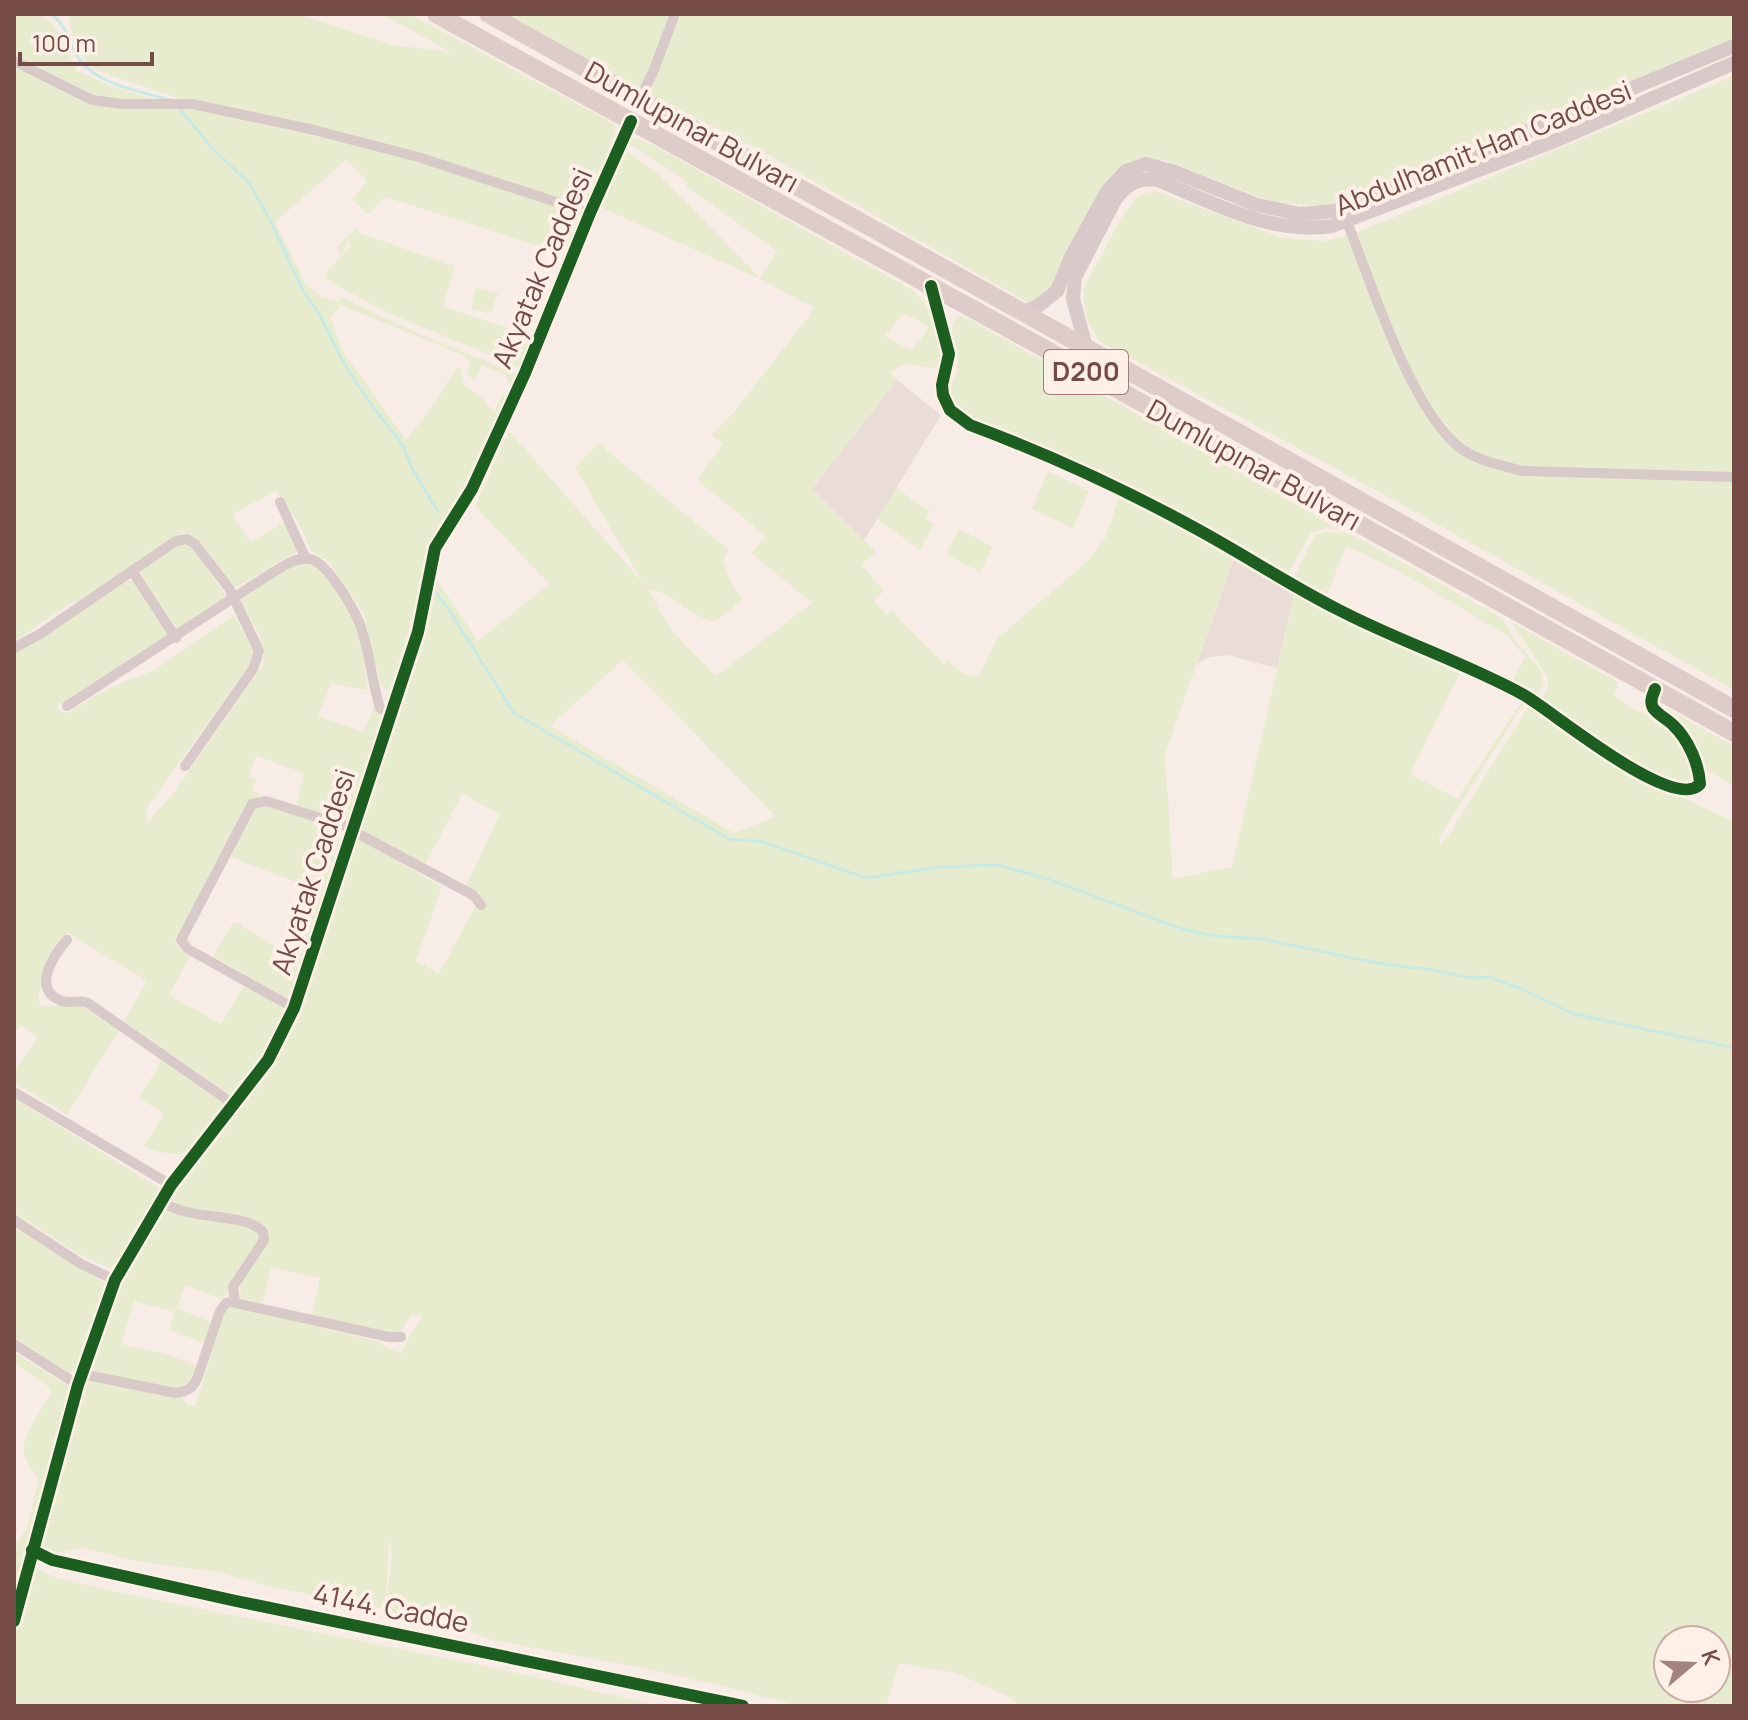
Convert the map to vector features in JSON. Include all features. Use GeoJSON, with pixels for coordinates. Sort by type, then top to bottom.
{"type":"FeatureCollection","features":[{"type":"Feature","properties":{"kind":"highway","name":"Dumlupınar Bulvarı"},"geometry":{"type":"LineString","coordinates":[[436,14],[1734,733]]}},
{"type":"Feature","properties":{"kind":"highway","name":"Dumlupınar Bulvarı"},"geometry":{"type":"LineString","coordinates":[[488,14],[1734,709]]}},
{"type":"Feature","properties":{"kind":"main road","name":"Abdulhamit Han Caddesi"},"geometry":{"type":"LineString","coordinates":[[1023,312],[1038,306],[1057,291],[1071,257],[1108,190],[1126,171],[1146,164],[1175,172],[1257,205],[1300,214],[1335,211],[1734,46]]}},
{"type":"Feature","properties":{"kind":"main road","name":"Abdulhamit Han Caddesi"},"geometry":{"type":"LineString","coordinates":[[1086,347],[1073,299],[1075,277],[1115,200],[1121,191],[1134,182],[1158,180],[1244,215],[1287,228],[1315,229],[1347,222],[1552,142],[1734,63]]}},
{"type":"Feature","properties":{"kind":"street"},"geometry":{"type":"LineString","coordinates":[[640,98],[675,14]]}},
{"type":"Feature","properties":{"kind":"street"},"geometry":{"type":"LineString","coordinates":[[14,61],[92,100],[122,104],[184,103],[314,130],[418,157],[590,213]]}},
{"type":"Feature","properties":{"kind":"street","name":"Akyatak Caddesi"},"geometry":{"type":"LineString","coordinates":[[14,1621],[78,1385],[115,1280],[171,1185],[268,1060],[294,1008],[418,632],[435,548],[472,489],[525,373],[631,121]]}},
{"type":"Feature","properties":{"kind":"street"},"geometry":{"type":"LineString","coordinates":[[1347,222],[1407,371],[1433,417],[1459,448],[1489,462],[1522,471],[1734,477]]}},
{"type":"Feature","properties":{"kind":"street"},"geometry":{"type":"LineString","coordinates":[[931,286],[949,354],[942,385],[943,395],[950,410],[970,425],[1120,488],[1336,609],[1525,696],[1630,767],[1674,788],[1696,789],[1700,777],[1693,756],[1682,735],[1655,710],[1651,701],[1655,689]]}},
{"type":"Feature","properties":{"kind":"street"},"geometry":{"type":"LineString","coordinates":[[280,502],[306,559]]}},
{"type":"Feature","properties":{"kind":"street"},"geometry":{"type":"LineString","coordinates":[[14,648],[40,634],[176,541],[187,539],[195,544],[229,588],[257,643],[259,658],[185,766]]}},
{"type":"Feature","properties":{"kind":"street"},"geometry":{"type":"LineString","coordinates":[[67,706],[275,571],[299,559],[314,559],[339,587],[359,622],[380,708],[390,714]]}},
{"type":"Feature","properties":{"kind":"street"},"geometry":{"type":"LineString","coordinates":[[132,571],[176,638]]}},
{"type":"Feature","properties":{"kind":"street"},"geometry":{"type":"LineString","coordinates":[[294,1008],[188,949],[181,940],[252,804],[266,801],[352,829],[473,895],[481,905]]}},
{"type":"Feature","properties":{"kind":"street"},"geometry":{"type":"LineString","coordinates":[[67,940],[52,957],[48,968],[47,981],[52,994],[65,1002],[81,1000],[88,1003],[235,1105]]}},
{"type":"Feature","properties":{"kind":"street"},"geometry":{"type":"LineString","coordinates":[[14,1092],[171,1185]]}},
{"type":"Feature","properties":{"kind":"street"},"geometry":{"type":"LineString","coordinates":[[163,1202],[181,1213],[253,1224],[263,1232],[264,1240],[233,1287],[235,1302]]}},
{"type":"Feature","properties":{"kind":"street"},"geometry":{"type":"LineString","coordinates":[[14,1220],[81,1264],[115,1280]]}},
{"type":"Feature","properties":{"kind":"street"},"geometry":{"type":"LineString","coordinates":[[82,1374],[175,1393],[186,1392],[197,1379],[223,1306],[235,1302],[389,1337],[401,1337]]}},
{"type":"Feature","properties":{"kind":"street"},"geometry":{"type":"LineString","coordinates":[[14,1344],[78,1385]]}},
{"type":"Feature","properties":{"kind":"street","name":"4144. Cadde"},"geometry":{"type":"LineString","coordinates":[[32,1550],[52,1560],[236,1601],[743,1706]]}},
{"type":"Feature","properties":{"kind":"shaded area"},"geometry":{"type":"Polygon","coordinates":[[[897,380],[941,415],[864,540],[812,489],[897,380]]]}},
{"type":"Feature","properties":{"kind":"shaded area"},"geometry":{"type":"Polygon","coordinates":[[[1235,555],[1295,591],[1277,668],[1228,655],[1210,657],[1197,664],[1235,555]]]}},
{"type":"Feature","properties":{"kind":"green space"},"geometry":{"type":"Polygon","coordinates":[[[14,14],[38,14],[54,25],[77,71],[113,87],[155,99],[133,101],[96,96],[65,84],[14,57],[14,14]]]}},
{"type":"Feature","properties":{"kind":"green space"},"geometry":{"type":"Polygon","coordinates":[[[68,14],[297,14],[393,45],[451,52],[382,14],[410,14],[607,120],[616,127],[615,134],[588,203],[582,205],[408,151],[178,98],[112,76],[94,69],[84,59],[72,34],[68,14]]]}},
{"type":"Feature","properties":{"kind":"green space"},"geometry":{"type":"Polygon","coordinates":[[[505,14],[1734,14],[1734,41],[1342,203],[1327,206],[1274,203],[1165,160],[1137,161],[1125,165],[1110,177],[1098,196],[1054,291],[1029,303],[754,147],[656,98],[505,14]]]}},
{"type":"Feature","properties":{"kind":"green space"},"geometry":{"type":"Polygon","coordinates":[[[14,63],[97,106],[182,107],[361,146],[420,162],[577,214],[581,219],[567,255],[385,197],[368,215],[352,199],[367,181],[346,160],[275,222],[306,284],[321,297],[337,301],[341,297],[417,333],[520,375],[515,385],[510,384],[505,375],[482,365],[473,381],[467,372],[470,362],[465,356],[341,305],[330,317],[344,353],[406,440],[459,365],[464,385],[494,412],[502,395],[508,395],[476,471],[428,551],[404,660],[391,688],[386,690],[380,683],[364,614],[329,562],[311,551],[299,523],[276,491],[232,514],[250,542],[285,522],[298,552],[235,587],[200,542],[183,532],[14,642],[14,63]]]}},
{"type":"Feature","properties":{"kind":"green space"},"geometry":{"type":"Polygon","coordinates":[[[1734,76],[1734,690],[1403,505],[1099,341],[1086,317],[1083,289],[1124,213],[1139,195],[1155,191],[1283,238],[1327,241],[1363,230],[1734,76]]]}},
{"type":"Feature","properties":{"kind":"green space"},"geometry":{"type":"Polygon","coordinates":[[[634,137],[655,146],[914,291],[932,314],[944,341],[945,360],[934,368],[904,364],[890,372],[897,380],[812,489],[876,552],[861,565],[884,591],[874,601],[887,615],[892,611],[944,664],[947,659],[961,672],[979,676],[1000,636],[1088,561],[1105,539],[1119,499],[1126,496],[1235,555],[1165,754],[1173,879],[1232,867],[1295,591],[1461,671],[1410,774],[1457,799],[1522,701],[1524,703],[1439,838],[1441,844],[1529,706],[1667,790],[1734,822],[1733,1706],[1018,1706],[1012,1698],[955,1673],[899,1663],[886,1706],[799,1706],[637,1667],[488,1639],[449,1624],[445,1628],[390,1614],[386,1608],[392,1553],[389,1537],[386,1595],[381,1608],[267,1586],[218,1572],[136,1561],[84,1548],[58,1553],[40,1544],[85,1385],[93,1380],[182,1398],[186,1404],[195,1407],[224,1313],[232,1306],[380,1342],[402,1353],[410,1334],[422,1319],[421,1315],[410,1316],[397,1333],[312,1316],[320,1278],[271,1268],[262,1306],[241,1297],[240,1288],[266,1231],[171,1205],[179,1184],[274,1065],[287,1041],[308,991],[354,835],[442,887],[416,961],[439,973],[477,904],[468,899],[466,886],[500,814],[462,794],[425,865],[358,830],[433,574],[478,641],[549,584],[475,506],[509,431],[643,583],[575,468],[598,443],[729,550],[723,559],[731,583],[743,599],[716,621],[697,615],[665,594],[648,589],[671,630],[716,676],[812,603],[751,553],[766,536],[697,480],[723,444],[711,435],[734,412],[815,308],[760,279],[600,207],[623,149],[659,174],[760,278],[777,251],[686,186],[688,182],[629,143],[634,137]],[[904,313],[885,336],[912,351],[929,327],[904,313]],[[623,660],[550,726],[734,833],[775,817],[775,816],[623,660]]]}},
{"type":"Feature","properties":{"kind":"green space"},"geometry":{"type":"Polygon","coordinates":[[[357,228],[359,233],[455,266],[443,306],[535,337],[523,369],[377,308],[330,281],[326,277],[327,272],[351,246],[349,238],[342,255],[336,248],[357,228]]]}},
{"type":"Feature","properties":{"kind":"green space"},"geometry":{"type":"Polygon","coordinates":[[[476,288],[498,293],[491,313],[471,309],[476,288]]]}},
{"type":"Feature","properties":{"kind":"green space"},"geometry":{"type":"Polygon","coordinates":[[[960,316],[1341,530],[1326,528],[1310,534],[1289,573],[1285,574],[1071,460],[976,424],[958,410],[950,391],[958,360],[952,328],[956,317],[960,316]]]}},
{"type":"Feature","properties":{"kind":"green space"},"geometry":{"type":"Polygon","coordinates":[[[1048,471],[1089,491],[1073,528],[1032,509],[1048,471]]]}},
{"type":"Feature","properties":{"kind":"green space"},"geometry":{"type":"Polygon","coordinates":[[[896,488],[930,512],[926,519],[934,524],[920,550],[877,519],[896,488]]]}},
{"type":"Feature","properties":{"kind":"green space"},"geometry":{"type":"Polygon","coordinates":[[[959,529],[993,547],[980,572],[946,554],[959,529]]]}},
{"type":"Feature","properties":{"kind":"green space"},"geometry":{"type":"Polygon","coordinates":[[[1327,532],[1351,534],[1502,618],[1515,640],[1540,670],[1544,684],[1540,690],[1531,696],[1510,686],[1525,657],[1506,635],[1399,571],[1346,546],[1325,600],[1298,584],[1295,575],[1315,535],[1327,532]]]}},
{"type":"Feature","properties":{"kind":"green space"},"geometry":{"type":"Polygon","coordinates":[[[184,543],[191,543],[227,598],[177,629],[137,571],[184,543]]]}},
{"type":"Feature","properties":{"kind":"green space"},"geometry":{"type":"Polygon","coordinates":[[[308,563],[332,583],[350,614],[360,640],[368,690],[331,684],[318,716],[364,732],[374,707],[383,716],[347,822],[296,806],[304,773],[256,756],[249,776],[257,779],[252,791],[261,794],[249,803],[197,906],[174,944],[192,953],[169,995],[221,1024],[245,984],[287,1011],[259,1064],[233,1097],[124,1021],[147,981],[68,933],[47,961],[44,985],[38,997],[41,1006],[73,1005],[85,1008],[119,1030],[67,1115],[14,1082],[14,1072],[38,1037],[20,1025],[14,1033],[14,654],[126,581],[132,581],[169,635],[57,706],[67,713],[107,689],[155,670],[234,615],[254,651],[249,666],[146,809],[147,823],[174,792],[263,665],[261,640],[239,602],[280,572],[308,563]]]}},
{"type":"Feature","properties":{"kind":"green space"},"geometry":{"type":"Polygon","coordinates":[[[1511,622],[1616,681],[1618,686],[1614,695],[1675,732],[1683,743],[1688,759],[1691,781],[1688,785],[1651,775],[1614,756],[1548,708],[1541,700],[1548,688],[1547,676],[1511,622]]]}},
{"type":"Feature","properties":{"kind":"green space"},"geometry":{"type":"Polygon","coordinates":[[[1660,705],[1734,746],[1734,786],[1708,771],[1683,723],[1660,705]]]}},
{"type":"Feature","properties":{"kind":"green space"},"geometry":{"type":"Polygon","coordinates":[[[266,803],[343,829],[290,1000],[213,956],[234,921],[288,954],[311,888],[231,857],[253,807],[266,803]]]}},
{"type":"Feature","properties":{"kind":"green space"},"geometry":{"type":"Polygon","coordinates":[[[163,1058],[231,1104],[193,1153],[168,1153],[144,1146],[164,1114],[139,1098],[163,1058]]]}},
{"type":"Feature","properties":{"kind":"green space"},"geometry":{"type":"Polygon","coordinates":[[[14,1098],[162,1190],[113,1270],[80,1255],[14,1212],[14,1098]]]}},
{"type":"Feature","properties":{"kind":"green space"},"geometry":{"type":"Polygon","coordinates":[[[166,1210],[244,1226],[256,1231],[260,1237],[221,1299],[185,1285],[177,1308],[213,1323],[204,1342],[169,1330],[174,1312],[134,1301],[121,1344],[196,1365],[187,1386],[179,1390],[96,1373],[92,1367],[120,1284],[166,1210]]]}},
{"type":"Feature","properties":{"kind":"green space"},"geometry":{"type":"Polygon","coordinates":[[[14,1227],[106,1284],[79,1369],[68,1373],[14,1337],[14,1227]]]}},
{"type":"Feature","properties":{"kind":"green space"},"geometry":{"type":"Polygon","coordinates":[[[14,1352],[71,1388],[14,1596],[14,1546],[27,1529],[39,1479],[25,1457],[25,1442],[32,1424],[51,1394],[49,1387],[14,1363],[14,1352]]]}},
{"type":"Feature","properties":{"kind":"green space"},"geometry":{"type":"Polygon","coordinates":[[[33,1568],[54,1577],[112,1591],[509,1671],[660,1706],[14,1706],[14,1635],[33,1568]]]}},
{"type":"Feature","properties":{"kind":"waterway"},"geometry":{"type":"LineString","coordinates":[[51,14],[62,25],[76,54],[88,69],[109,82],[170,100]]}},
{"type":"Feature","properties":{"kind":"waterway"},"geometry":{"type":"LineString","coordinates":[[180,109],[211,147],[250,184],[303,291],[320,315],[341,358],[362,392],[403,446],[438,512]]}},
{"type":"Feature","properties":{"kind":"waterway"},"geometry":{"type":"LineString","coordinates":[[432,588],[514,713],[729,839],[763,842],[866,878],[940,867],[999,865],[1048,879],[1182,929],[1215,936],[1263,939],[1377,963],[1471,978],[1489,977],[1574,1014],[1734,1048]]}},
{"type":"Feature","properties":{"kind":"cycle path"},"geometry":{"type":"LineString","coordinates":[[14,1621],[78,1385],[115,1280],[171,1185],[268,1060],[294,1008],[418,632],[435,548],[472,489],[525,373],[631,121]]}},
{"type":"Feature","properties":{"kind":"cycle path"},"geometry":{"type":"LineString","coordinates":[[931,286],[949,354],[942,385],[943,395],[950,410],[970,425],[1112,485],[1195,528],[1337,609],[1501,683],[1524,695],[1640,773],[1665,785],[1686,789],[1700,784],[1688,745],[1673,725],[1653,708],[1651,700],[1655,689]]}},
{"type":"Feature","properties":{"kind":"cycle path"},"geometry":{"type":"LineString","coordinates":[[32,1550],[52,1560],[236,1601],[743,1706]]}}]}
